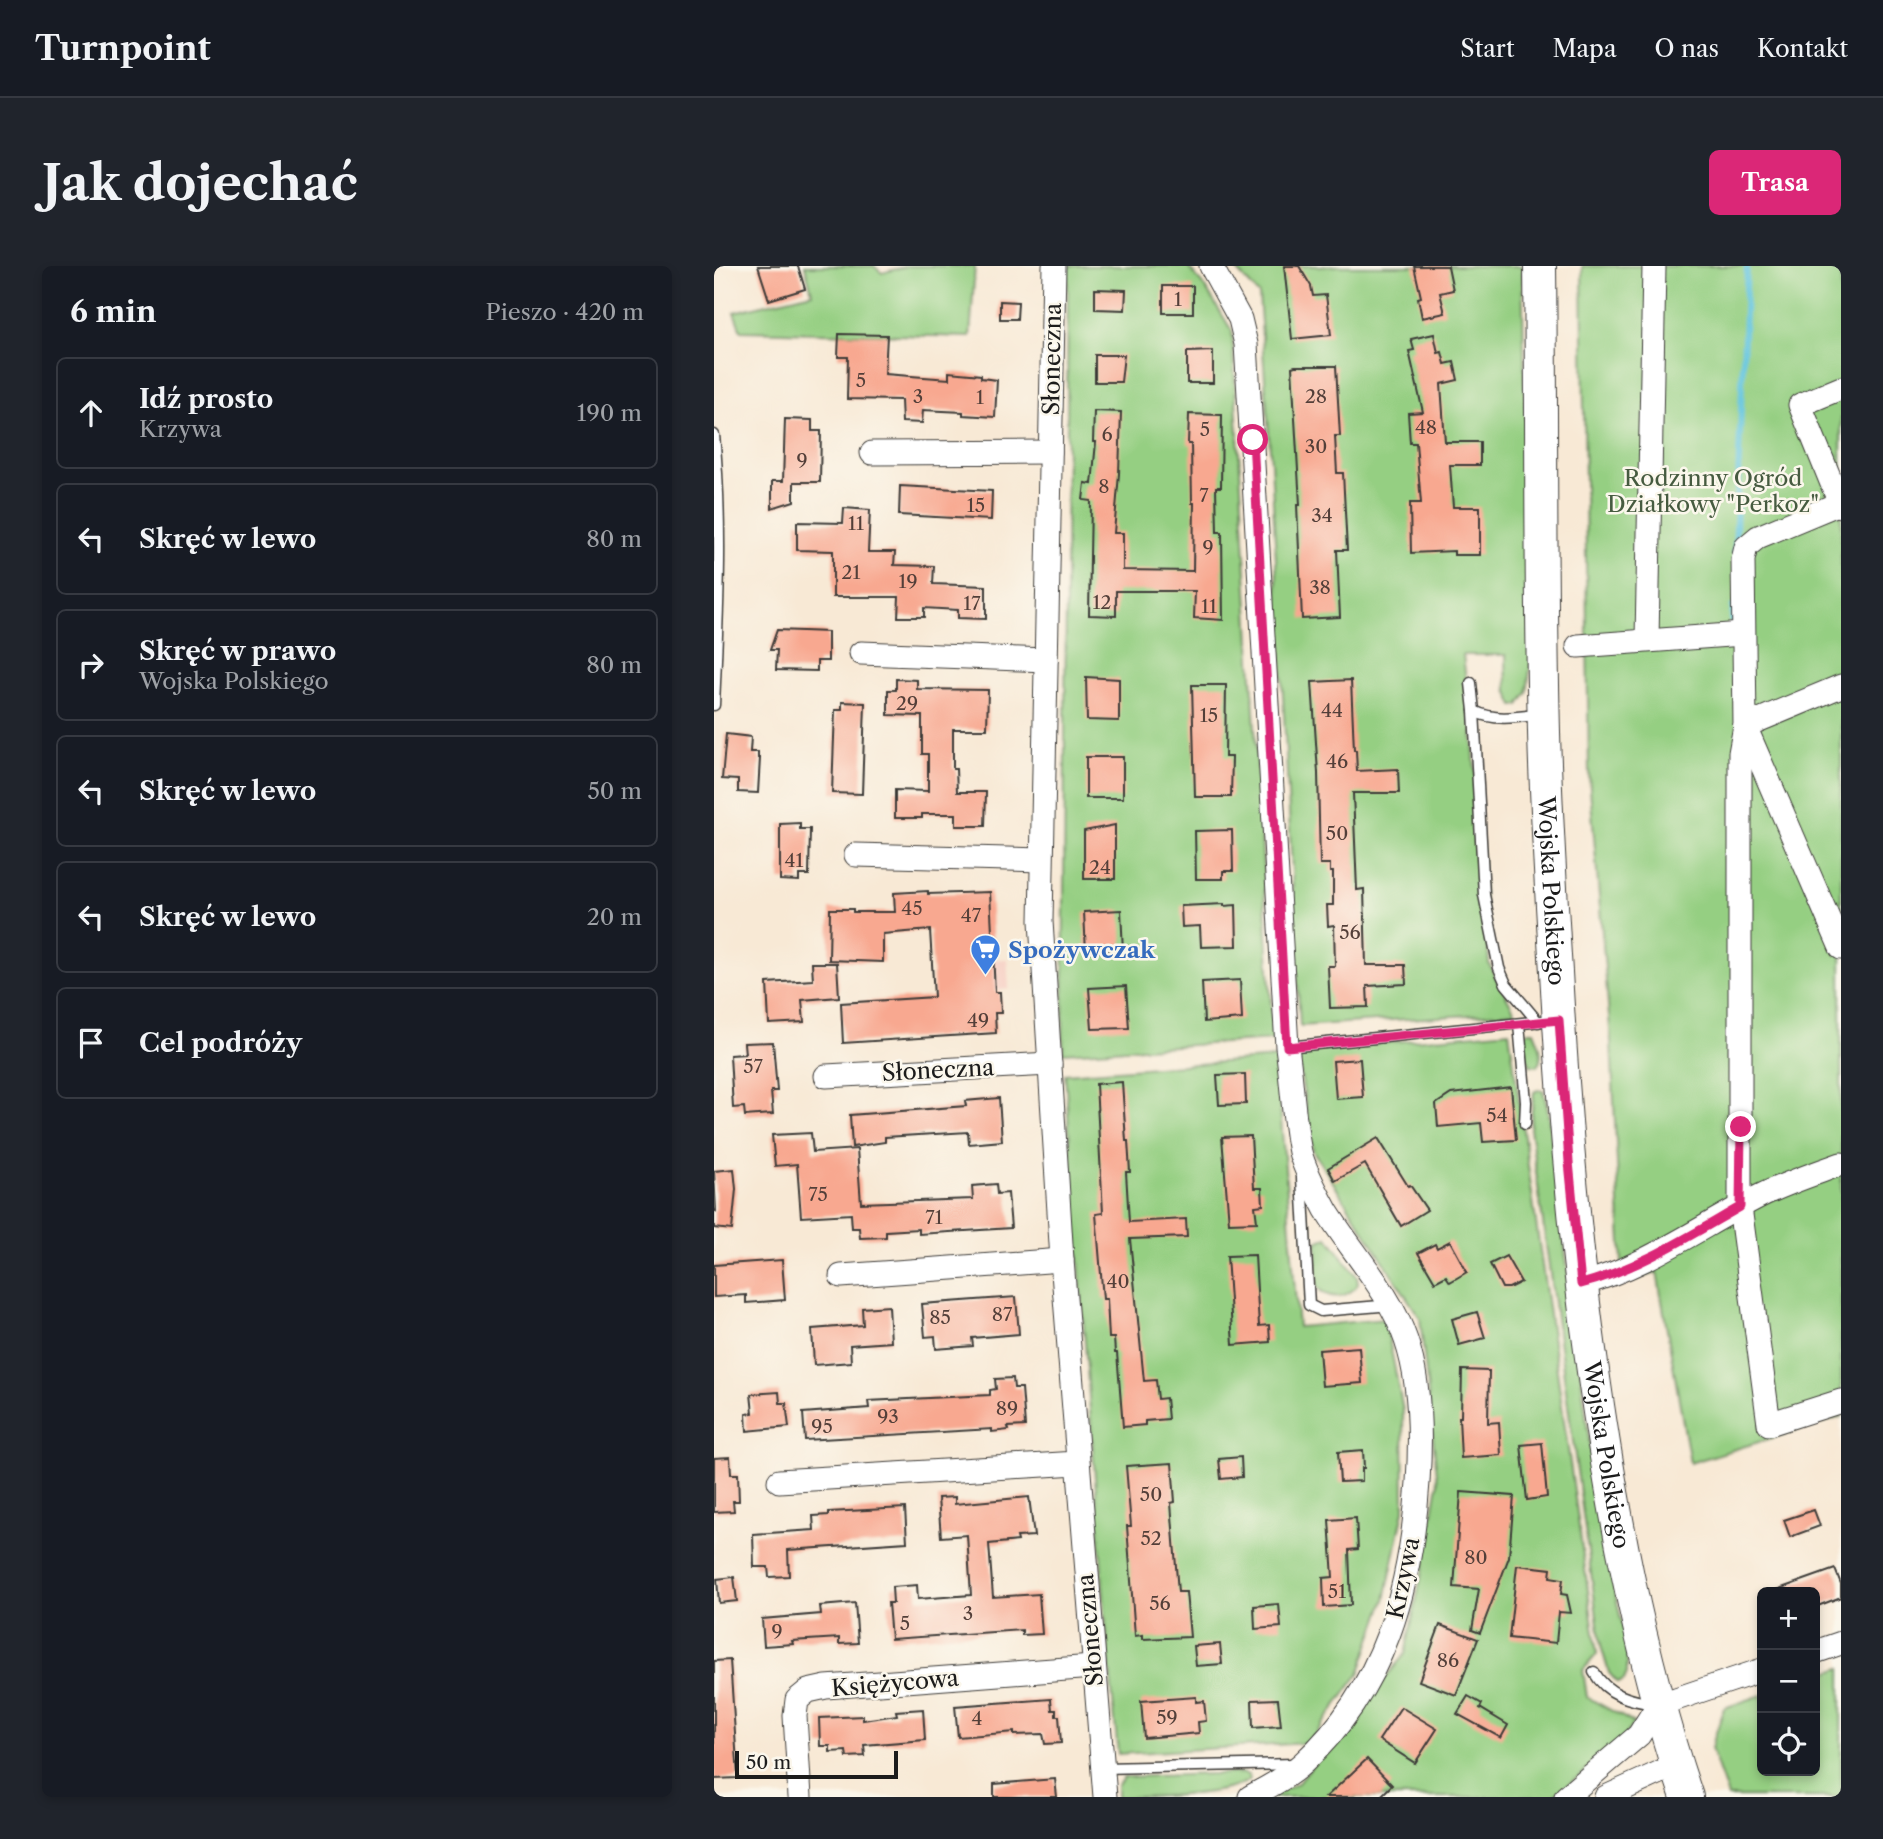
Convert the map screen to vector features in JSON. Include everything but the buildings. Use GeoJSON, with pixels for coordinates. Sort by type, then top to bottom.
{"type":"FeatureCollection","features":[{"type":"Feature","properties":{"kind":"street","name":"Słoneczna"},"geometry":{"type":"LineString","coordinates":[[1054,266],[1041,921],[1062,1260],[1105,1797]]}},
{"type":"Feature","properties":{"kind":"street","name":"Krzywa"},"geometry":{"type":"LineString","coordinates":[[1211,266],[1240,319],[1247,344],[1287,1047],[1301,1154],[1326,1209],[1392,1305],[1407,1344],[1419,1416],[1416,1511],[1409,1566],[1385,1646],[1366,1684],[1345,1715],[1302,1764],[1250,1797]]}},
{"type":"Feature","properties":{"kind":"street","name":"Wojska Polskiego"},"geometry":{"type":"LineString","coordinates":[[1541,266],[1548,1021],[1564,1105],[1581,1284],[1606,1464],[1632,1601],[1658,1705],[1687,1797]]}},
{"type":"Feature","properties":{"kind":"street"},"geometry":{"type":"LineString","coordinates":[[1647,640],[1654,266]]}},
{"type":"Feature","properties":{"kind":"street"},"geometry":{"type":"LineString","coordinates":[[1841,388],[1800,405],[1840,505],[1758,537],[1746,547],[1743,560],[1745,726],[1740,753],[1740,1207],[1769,1424],[1841,1401]]}},
{"type":"Feature","properties":{"kind":"street"},"geometry":{"type":"LineString","coordinates":[[872,453],[1050,452]]}},
{"type":"Feature","properties":{"kind":"street"},"geometry":{"type":"LineString","coordinates":[[1578,646],[1743,634]]}},
{"type":"Feature","properties":{"kind":"street"},"geometry":{"type":"LineString","coordinates":[[861,653],[1046,660]]}},
{"type":"Feature","properties":{"kind":"street"},"geometry":{"type":"LineString","coordinates":[[1745,726],[1841,686]]}},
{"type":"Feature","properties":{"kind":"street"},"geometry":{"type":"LineString","coordinates":[[1745,726],[1841,948]]}},
{"type":"Feature","properties":{"kind":"street"},"geometry":{"type":"LineString","coordinates":[[856,855],[1041,860]]}},
{"type":"Feature","properties":{"kind":"street","name":"Słoneczna"},"geometry":{"type":"LineString","coordinates":[[827,1076],[1049,1064]]}},
{"type":"Feature","properties":{"kind":"street"},"geometry":{"type":"LineString","coordinates":[[1581,1284],[1601,1279],[1681,1240],[1762,1195],[1841,1164]]}},
{"type":"Feature","properties":{"kind":"street"},"geometry":{"type":"LineString","coordinates":[[841,1276],[1062,1260]]}},
{"type":"Feature","properties":{"kind":"street"},"geometry":{"type":"LineString","coordinates":[[779,1481],[1077,1463]]}},
{"type":"Feature","properties":{"kind":"street"},"geometry":{"type":"LineString","coordinates":[[1820,1650],[1841,1643]]}},
{"type":"Feature","properties":{"kind":"street","name":"Księżycowa"},"geometry":{"type":"LineString","coordinates":[[800,1797],[795,1716],[797,1700],[808,1691],[1093,1667]]}},
{"type":"Feature","properties":{"kind":"street"},"geometry":{"type":"LineString","coordinates":[[1566,1797],[1639,1735],[1658,1705],[1757,1672]]}},
{"type":"Feature","properties":{"kind":"street"},"geometry":{"type":"LineString","coordinates":[[1607,1797],[1676,1765]]}},
{"type":"Feature","properties":{"kind":"lane"},"geometry":{"type":"LineString","coordinates":[[714,435],[720,493],[714,705]]}},
{"type":"Feature","properties":{"kind":"lane"},"geometry":{"type":"LineString","coordinates":[[1471,683],[1484,895],[1499,968],[1506,984],[1548,1021]]}},
{"type":"Feature","properties":{"kind":"lane"},"geometry":{"type":"LineString","coordinates":[[1474,711],[1485,717],[1510,718],[1544,714]]}},
{"type":"Feature","properties":{"kind":"lane"},"geometry":{"type":"LineString","coordinates":[[1287,1047],[1548,1021]]}},
{"type":"Feature","properties":{"kind":"lane"},"geometry":{"type":"LineString","coordinates":[[1519,1024],[1526,1102],[1525,1124]]}},
{"type":"Feature","properties":{"kind":"lane","name":"Krzywa"},"geometry":{"type":"LineString","coordinates":[[1301,1154],[1309,1305],[1321,1311],[1392,1305]]}},
{"type":"Feature","properties":{"kind":"lane"},"geometry":{"type":"LineString","coordinates":[[1594,1672],[1600,1684],[1627,1700],[1658,1705]]}},
{"type":"Feature","properties":{"kind":"lane"},"geometry":{"type":"LineString","coordinates":[[1102,1768],[1302,1764]]}},
{"type":"Feature","properties":{"kind":"shaded area"},"geometry":{"type":"Polygon","coordinates":[[[1007,959],[1009,989],[949,996],[947,960],[1007,959]]]}},
{"type":"Feature","properties":{"kind":"green space"},"geometry":{"type":"Polygon","coordinates":[[[805,266],[874,266],[882,273],[907,266],[975,266],[970,337],[741,331],[734,312],[812,293],[805,266]]]}},
{"type":"Feature","properties":{"kind":"green space"},"geometry":{"type":"Polygon","coordinates":[[[1068,266],[1187,266],[1205,287],[1232,331],[1273,1040],[1063,1053],[1068,266]]]}},
{"type":"Feature","properties":{"kind":"green space"},"geometry":{"type":"Polygon","coordinates":[[[1233,266],[1522,266],[1531,660],[1527,693],[1519,705],[1514,706],[1507,690],[1506,655],[1463,655],[1472,729],[1489,964],[1515,1012],[1300,1026],[1271,463],[1259,295],[1233,266]]]}},
{"type":"Feature","properties":{"kind":"green space","name":"Rodzinny Ogród Działkowy \"Perkoz\""},"geometry":{"type":"Polygon","coordinates":[[[1582,266],[1841,266],[1841,1417],[1690,1463],[1657,1272],[1623,1284],[1611,1041],[1589,776],[1582,266]]]}},
{"type":"Feature","properties":{"kind":"green space"},"geometry":{"type":"Polygon","coordinates":[[[1509,1031],[1597,1654],[1583,1670],[1587,1697],[1634,1723],[1617,1747],[1552,1797],[1268,1797],[1298,1783],[1405,1654],[1438,1484],[1420,1318],[1313,1151],[1297,1051],[1509,1031]]]}},
{"type":"Feature","properties":{"kind":"green space"},"geometry":{"type":"Polygon","coordinates":[[[1534,1031],[1539,1044],[1541,1057],[1538,1066],[1530,1065],[1526,1055],[1524,1034],[1534,1031]]]}},
{"type":"Feature","properties":{"kind":"green space"},"geometry":{"type":"Polygon","coordinates":[[[1276,1058],[1298,1327],[1385,1319],[1403,1410],[1404,1510],[1385,1600],[1359,1674],[1309,1743],[1118,1754],[1065,1074],[1276,1058]]]}},
{"type":"Feature","properties":{"kind":"green space"},"geometry":{"type":"Polygon","coordinates":[[[1543,1090],[1547,1106],[1599,1520],[1627,1647],[1627,1673],[1624,1680],[1618,1683],[1609,1673],[1601,1646],[1530,1128],[1534,1092],[1543,1090]]]}},
{"type":"Feature","properties":{"kind":"green space"},"geometry":{"type":"Polygon","coordinates":[[[1328,1237],[1357,1277],[1358,1284],[1344,1295],[1327,1295],[1317,1287],[1317,1242],[1328,1237]]]}},
{"type":"Feature","properties":{"kind":"green space"},"geometry":{"type":"Polygon","coordinates":[[[1841,1668],[1841,1797],[1728,1797],[1711,1748],[1724,1708],[1757,1697],[1757,1776],[1820,1776],[1820,1675],[1841,1668]]]}},
{"type":"Feature","properties":{"kind":"green space"},"geometry":{"type":"Polygon","coordinates":[[[1243,1773],[1250,1779],[1240,1785],[1207,1793],[1117,1797],[1117,1786],[1124,1777],[1243,1773]]]}},
{"type":"Feature","properties":{"kind":"waterway"},"geometry":{"type":"LineString","coordinates":[[1735,551],[1747,266]]}},
{"type":"Feature","properties":{"kind":"waterway"},"geometry":{"type":"LineString","coordinates":[[1732,621],[1733,607]]}},
{"type":"Feature","properties":{"kind":"place","name":"Spożywczak"},"geometry":{"type":"Point","coordinates":[985,977]}},
{"type":"Feature","properties":{"kind":"route"},"geometry":{"type":"LineString","coordinates":[[1253,440],[1287,1047],[1559,1020],[1581,1284],[1601,1279],[1681,1240],[1740,1207],[1741,1127]]}}]}
